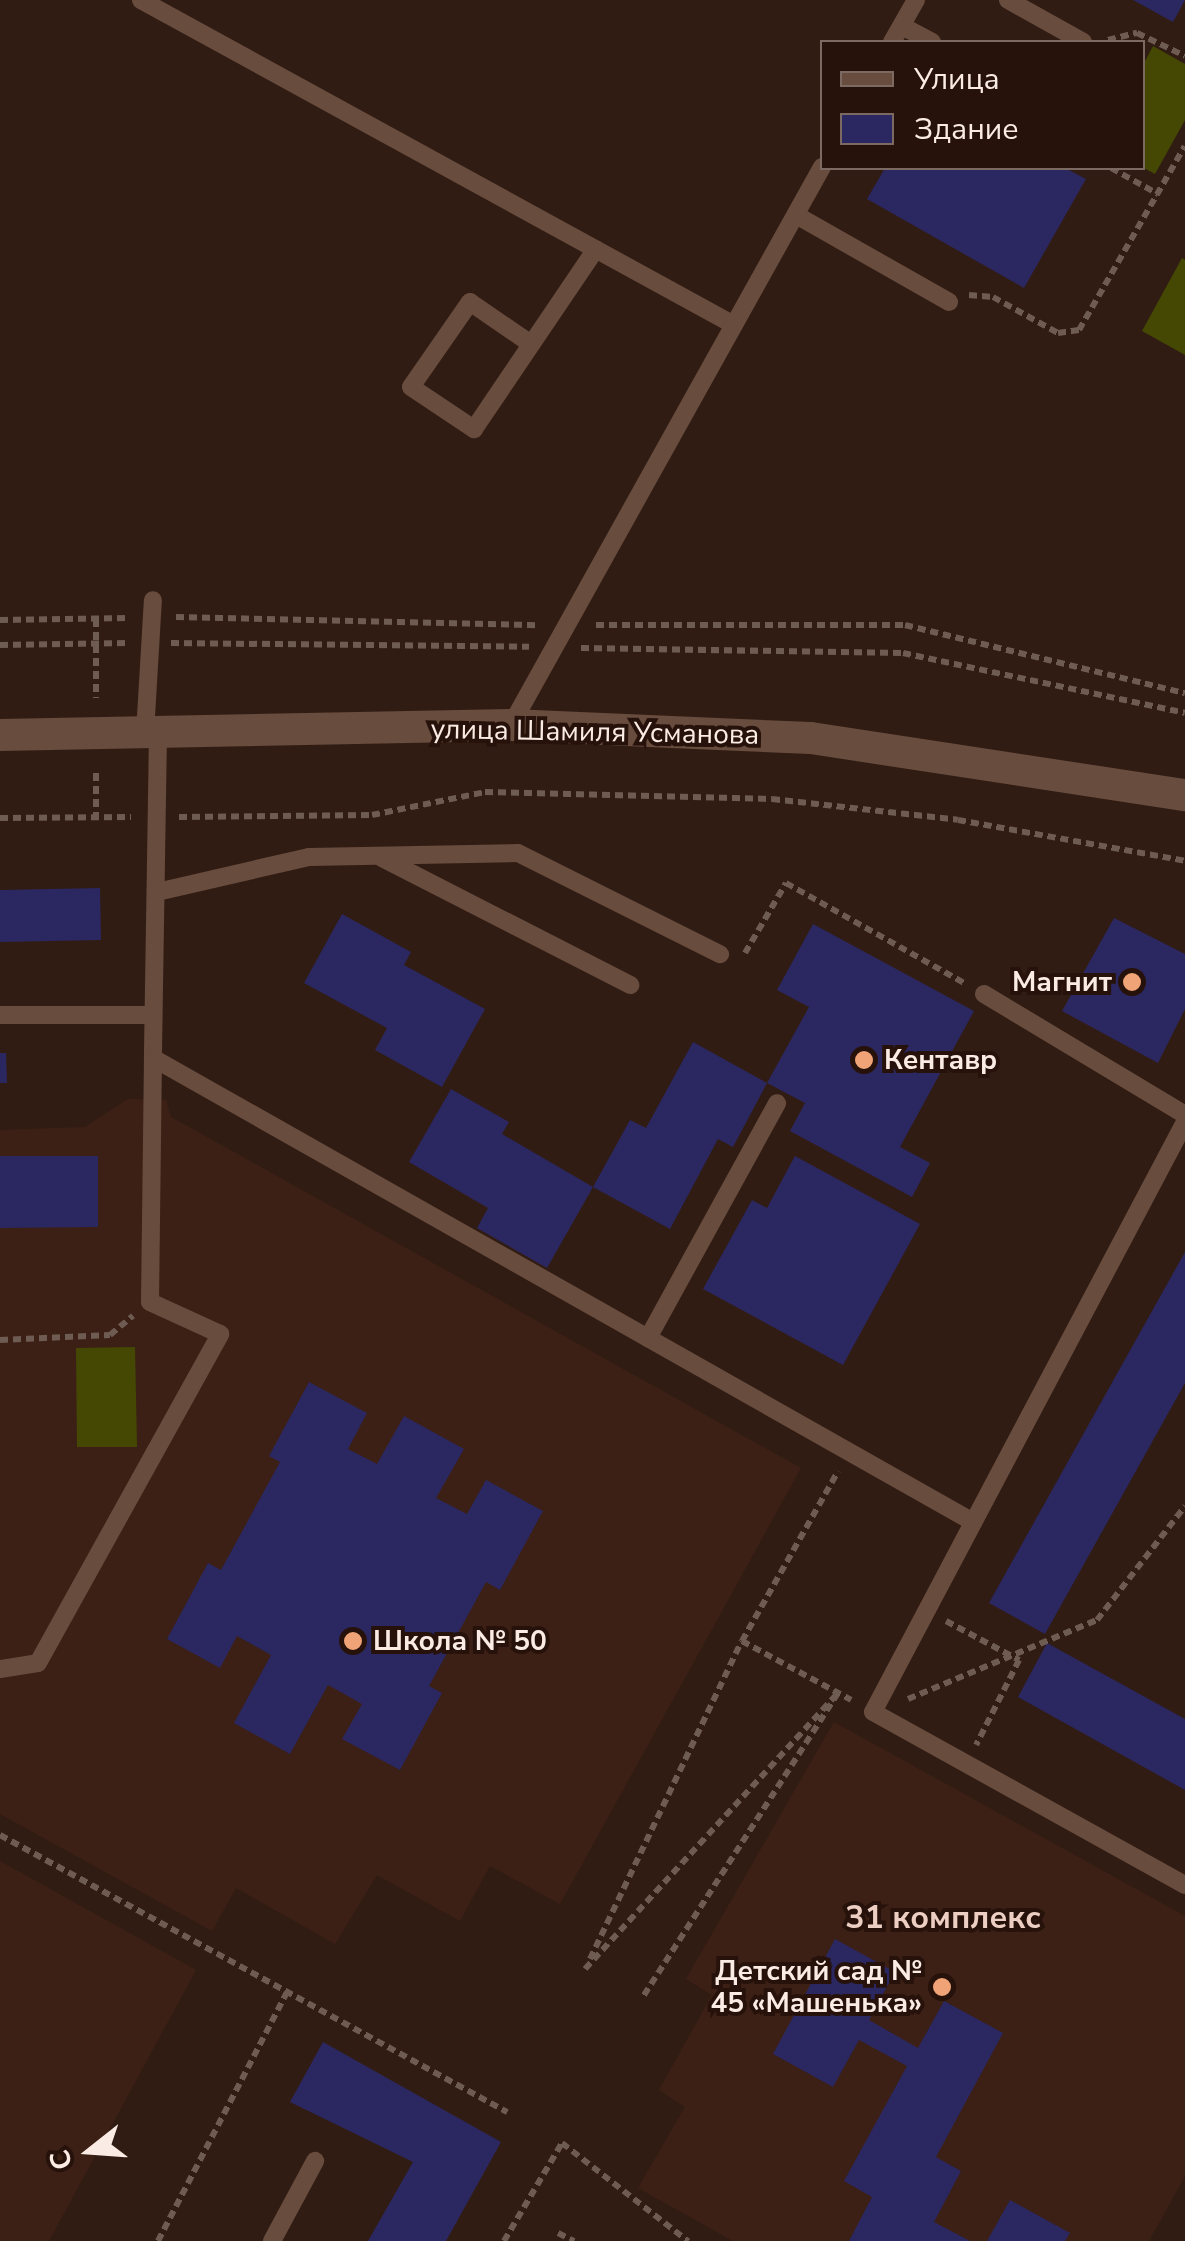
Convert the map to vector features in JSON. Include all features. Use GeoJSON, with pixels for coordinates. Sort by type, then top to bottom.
{"type":"FeatureCollection","features":[{"type":"Feature","properties":{"kind":"street","name":"улица Шамиля Усманова"},"geometry":{"type":"LineString","coordinates":[[0,736],[511,725],[811,738],[1185,795]]}},
{"type":"Feature","properties":{"kind":"lane"},"geometry":{"type":"LineString","coordinates":[[141,0],[734,325]]}},
{"type":"Feature","properties":{"kind":"lane"},"geometry":{"type":"LineString","coordinates":[[916,0],[897,34],[923,40]]}},
{"type":"Feature","properties":{"kind":"lane"},"geometry":{"type":"LineString","coordinates":[[1008,0],[1080,40]]}},
{"type":"Feature","properties":{"kind":"lane"},"geometry":{"type":"LineString","coordinates":[[511,725],[821,170]]}},
{"type":"Feature","properties":{"kind":"lane"},"geometry":{"type":"LineString","coordinates":[[796,216],[949,302]]}},
{"type":"Feature","properties":{"kind":"lane"},"geometry":{"type":"LineString","coordinates":[[531,344],[470,302],[411,387],[474,429],[596,248]]}},
{"type":"Feature","properties":{"kind":"lane"},"geometry":{"type":"LineString","coordinates":[[0,1670],[38,1663],[220,1334],[150,1302],[152,1015],[158,892],[158,817],[151,733],[152,600]]}},
{"type":"Feature","properties":{"kind":"lane"},"geometry":{"type":"LineString","coordinates":[[158,892],[309,857],[518,853],[720,954]]}},
{"type":"Feature","properties":{"kind":"lane"},"geometry":{"type":"LineString","coordinates":[[378,856],[630,985]]}},
{"type":"Feature","properties":{"kind":"lane"},"geometry":{"type":"LineString","coordinates":[[984,994],[1185,1118],[873,1712],[1185,1885]]}},
{"type":"Feature","properties":{"kind":"lane"},"geometry":{"type":"LineString","coordinates":[[0,1015],[152,1015]]}},
{"type":"Feature","properties":{"kind":"lane"},"geometry":{"type":"LineString","coordinates":[[153,1058],[973,1522]]}},
{"type":"Feature","properties":{"kind":"lane"},"geometry":{"type":"LineString","coordinates":[[648,1338],[777,1103]]}},
{"type":"Feature","properties":{"kind":"lane"},"geometry":{"type":"LineString","coordinates":[[272,2241],[314,2161]]}},
{"type":"Feature","properties":{"kind":"path"},"geometry":{"type":"LineString","coordinates":[[1110,40],[1137,33],[1185,56]]}},
{"type":"Feature","properties":{"kind":"path"},"geometry":{"type":"LineString","coordinates":[[949,302],[993,297],[1074,333],[1185,146]]}},
{"type":"Feature","properties":{"kind":"path"},"geometry":{"type":"LineString","coordinates":[[1115,170],[1158,194]]}},
{"type":"Feature","properties":{"kind":"path"},"geometry":{"type":"LineString","coordinates":[[96,619],[96,698]]}},
{"type":"Feature","properties":{"kind":"path"},"geometry":{"type":"LineString","coordinates":[[0,645],[150,642],[903,653],[1185,713]]}},
{"type":"Feature","properties":{"kind":"path"},"geometry":{"type":"LineString","coordinates":[[96,773],[96,817]]}},
{"type":"Feature","properties":{"kind":"path"},"geometry":{"type":"LineString","coordinates":[[0,818],[372,815],[485,792],[772,799],[958,820],[1185,861]]}},
{"type":"Feature","properties":{"kind":"path"},"geometry":{"type":"LineString","coordinates":[[720,954],[738,964],[786,883],[984,994]]}},
{"type":"Feature","properties":{"kind":"path"},"geometry":{"type":"LineString","coordinates":[[0,1340],[110,1335],[150,1302]]}},
{"type":"Feature","properties":{"kind":"path"},"geometry":{"type":"LineString","coordinates":[[838,1693],[586,1969],[742,1641],[849,1452]]}},
{"type":"Feature","properties":{"kind":"path"},"geometry":{"type":"LineString","coordinates":[[742,1641],[873,1712],[1019,1660],[1044,1639],[1097,1620],[1185,1506]]}},
{"type":"Feature","properties":{"kind":"path"},"geometry":{"type":"LineString","coordinates":[[926,1611],[1019,1660]]}},
{"type":"Feature","properties":{"kind":"path"},"geometry":{"type":"LineString","coordinates":[[966,1764],[1019,1660]]}},
{"type":"Feature","properties":{"kind":"path"},"geometry":{"type":"LineString","coordinates":[[642,1998],[838,1693]]}},
{"type":"Feature","properties":{"kind":"path"},"geometry":{"type":"LineString","coordinates":[[0,1836],[507,2112]]}},
{"type":"Feature","properties":{"kind":"path"},"geometry":{"type":"LineString","coordinates":[[158,2241],[287,1992]]}},
{"type":"Feature","properties":{"kind":"path"},"geometry":{"type":"LineString","coordinates":[[504,2241],[562,2143],[688,2241]]}},
{"type":"Feature","properties":{"kind":"path"},"geometry":{"type":"LineString","coordinates":[[558,2233],[574,2241]]}},
{"type":"Feature","properties":{"kind":"shaded area"},"geometry":{"type":"Polygon","coordinates":[[[1153,46],[1185,64],[1185,120],[1155,174],[1145,169],[1145,61],[1153,46]]]}},
{"type":"Feature","properties":{"kind":"shaded area"},"geometry":{"type":"Polygon","coordinates":[[[1182,258],[1185,260],[1185,355],[1142,331],[1182,258]]]}},
{"type":"Feature","properties":{"kind":"shaded area","name":"Школа № 50"},"geometry":{"type":"Polygon","coordinates":[[[128,1099],[166,1100],[171,1117],[801,1468],[560,1904],[490,1866],[460,1921],[377,1875],[335,1944],[236,1888],[212,1931],[0,1814],[0,1130],[85,1127],[128,1099]]]}},
{"type":"Feature","properties":{"kind":"shaded area"},"geometry":{"type":"Polygon","coordinates":[[[135,1347],[137,1447],[77,1447],[76,1348],[135,1347]]]}},
{"type":"Feature","properties":{"kind":"shaded area","name":"Детский сад № 45 «Машенька»"},"geometry":{"type":"Polygon","coordinates":[[[834,1722],[1185,1916],[1185,2176],[1149,2241],[733,2241],[638,2188],[685,2107],[659,2090],[712,1995],[686,1979],[834,1722]]]}},
{"type":"Feature","properties":{"kind":"shaded area"},"geometry":{"type":"Polygon","coordinates":[[[0,1861],[196,1970],[49,2241],[0,2241],[0,1861]]]}},
{"type":"Feature","properties":{"kind":"building"},"geometry":{"type":"Polygon","coordinates":[[[1133,0],[1185,0],[1173,22],[1133,0]]]}},
{"type":"Feature","properties":{"kind":"building"},"geometry":{"type":"Polygon","coordinates":[[[884,170],[1069,170],[1086,179],[1024,288],[867,199],[884,170]]]}},
{"type":"Feature","properties":{"kind":"building"},"geometry":{"type":"Polygon","coordinates":[[[100,888],[101,940],[0,942],[0,890],[100,888]]]}},
{"type":"Feature","properties":{"kind":"building"},"geometry":{"type":"Polygon","coordinates":[[[342,914],[411,952],[404,965],[485,1009],[442,1087],[375,1050],[387,1028],[304,983],[342,914]]]}},
{"type":"Feature","properties":{"kind":"building","name":"Магнит"},"geometry":{"type":"Polygon","coordinates":[[[1114,918],[1185,954],[1185,1009],[1158,1063],[1062,1011],[1114,918]]]}},
{"type":"Feature","properties":{"kind":"building","name":"Кентавр"},"geometry":{"type":"Polygon","coordinates":[[[813,924],[974,1011],[900,1147],[930,1163],[912,1197],[790,1131],[805,1103],[767,1083],[809,1007],[777,990],[813,924]]]}},
{"type":"Feature","properties":{"kind":"building"},"geometry":{"type":"Polygon","coordinates":[[[693,1042],[767,1083],[733,1147],[718,1139],[670,1229],[593,1187],[630,1120],[646,1128],[693,1042]]]}},
{"type":"Feature","properties":{"kind":"building"},"geometry":{"type":"Polygon","coordinates":[[[0,1053],[6,1053],[7,1083],[0,1083],[0,1053]]]}},
{"type":"Feature","properties":{"kind":"building"},"geometry":{"type":"Polygon","coordinates":[[[451,1089],[509,1122],[502,1134],[593,1187],[547,1268],[477,1228],[488,1208],[409,1162],[451,1089]]]}},
{"type":"Feature","properties":{"kind":"building"},"geometry":{"type":"Polygon","coordinates":[[[0,1156],[98,1156],[98,1227],[0,1228],[0,1156]]]}},
{"type":"Feature","properties":{"kind":"building"},"geometry":{"type":"Polygon","coordinates":[[[795,1156],[920,1224],[843,1365],[703,1289],[752,1200],[767,1208],[795,1156]]]}},
{"type":"Feature","properties":{"kind":"building"},"geometry":{"type":"Polygon","coordinates":[[[1185,1252],[1185,1383],[1045,1634],[989,1603],[1185,1252]]]}},
{"type":"Feature","properties":{"kind":"building"},"geometry":{"type":"Polygon","coordinates":[[[309,1382],[367,1413],[348,1449],[377,1464],[404,1416],[464,1449],[436,1498],[467,1514],[486,1480],[543,1511],[500,1590],[486,1582],[429,1686],[442,1693],[400,1770],[342,1739],[362,1704],[328,1685],[290,1754],[234,1723],[271,1655],[237,1636],[220,1668],[167,1639],[208,1563],[221,1570],[280,1462],[269,1456],[309,1382]]]}},
{"type":"Feature","properties":{"kind":"building"},"geometry":{"type":"Polygon","coordinates":[[[1047,1643],[1185,1719],[1185,1790],[1018,1697],[1047,1643]]]}},
{"type":"Feature","properties":{"kind":"building"},"geometry":{"type":"Polygon","coordinates":[[[835,1939],[895,1972],[869,2020],[918,2048],[944,2001],[1003,2033],[936,2157],[961,2171],[934,2222],[970,2241],[849,2241],[872,2197],[844,2181],[907,2066],[859,2040],[833,2087],[773,2054],[835,1939]]]}},
{"type":"Feature","properties":{"kind":"building"},"geometry":{"type":"Polygon","coordinates":[[[323,2042],[501,2142],[446,2241],[368,2241],[413,2162],[290,2102],[323,2042]]]}},
{"type":"Feature","properties":{"kind":"building"},"geometry":{"type":"Polygon","coordinates":[[[1010,2200],[1070,2233],[1065,2241],[987,2241],[1010,2200]]]}},
{"type":"Feature","properties":{"kind":"place","name":"Магнит"},"geometry":{"type":"Point","coordinates":[1132,982]}},
{"type":"Feature","properties":{"kind":"place","name":"Кентавр"},"geometry":{"type":"Point","coordinates":[864,1060]}},
{"type":"Feature","properties":{"kind":"place","name":"Школа № 50"},"geometry":{"type":"Point","coordinates":[353,1641]}},
{"type":"Feature","properties":{"kind":"place","name":"Детский сад № 45 «Машенька»"},"geometry":{"type":"Point","coordinates":[942,1987]}},
{"type":"Feature","properties":{"kind":"district","name":"31 комплекс"},"geometry":{"type":"Point","coordinates":[943,1918]}}]}
